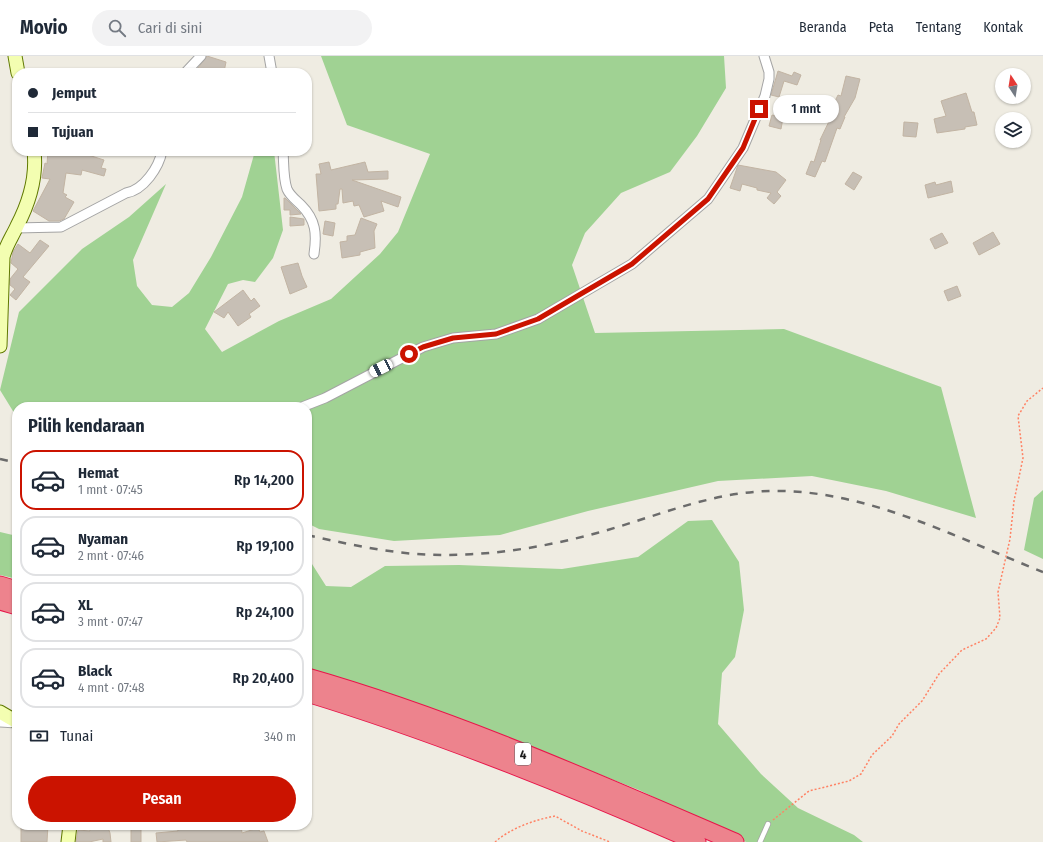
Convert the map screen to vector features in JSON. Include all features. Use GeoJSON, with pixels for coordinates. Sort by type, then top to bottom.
{"type":"FeatureCollection","features":[{"type":"Feature","properties":{"kind":"highway"},"geometry":{"type":"LineString","coordinates":[[0,585],[12,589]]}},
{"type":"Feature","properties":{"kind":"highway"},"geometry":{"type":"LineString","coordinates":[[0,601],[12,605]]}},
{"type":"Feature","properties":{"kind":"highway","name":"4"},"geometry":{"type":"LineString","coordinates":[[312,679],[425,716],[534,758],[735,842]]}},
{"type":"Feature","properties":{"kind":"highway","name":"4"},"geometry":{"type":"LineString","coordinates":[[312,695],[425,732],[494,757],[697,842]]}},
{"type":"Feature","properties":{"kind":"street"},"geometry":{"type":"LineString","coordinates":[[15,56],[17,68]]}},
{"type":"Feature","properties":{"kind":"street"},"geometry":{"type":"LineString","coordinates":[[190,68],[201,56]]}},
{"type":"Feature","properties":{"kind":"street"},"geometry":{"type":"LineString","coordinates":[[269,56],[271,68]]}},
{"type":"Feature","properties":{"kind":"street"},"geometry":{"type":"LineString","coordinates":[[312,403],[325,398],[423,347],[453,338],[496,334],[538,319],[632,264],[708,199],[743,148],[765,96],[769,79],[769,72],[764,56]]}},
{"type":"Feature","properties":{"kind":"street"},"geometry":{"type":"LineString","coordinates":[[0,346],[1,266],[5,246],[16,228],[33,183],[35,167],[34,156]]}},
{"type":"Feature","properties":{"kind":"street"},"geometry":{"type":"LineString","coordinates":[[16,228],[61,227],[126,193],[133,192],[158,165],[161,156]]}},
{"type":"Feature","properties":{"kind":"street"},"geometry":{"type":"LineString","coordinates":[[284,156],[287,188],[292,197],[309,214],[314,223],[316,237],[314,254]]}},
{"type":"Feature","properties":{"kind":"street"},"geometry":{"type":"LineString","coordinates":[[0,712],[12,720]]}},
{"type":"Feature","properties":{"kind":"street"},"geometry":{"type":"LineString","coordinates":[[0,722],[12,723]]}},
{"type":"Feature","properties":{"kind":"street"},"geometry":{"type":"LineString","coordinates":[[68,842],[69,830]]}},
{"type":"Feature","properties":{"kind":"lane"},"geometry":{"type":"LineString","coordinates":[[760,842],[768,824]]}},
{"type":"Feature","properties":{"kind":"path"},"geometry":{"type":"LineString","coordinates":[[768,824],[782,815],[808,792],[849,781],[861,774],[872,755],[892,736],[899,724],[922,700],[944,670],[962,650],[986,639],[996,628],[1000,618],[998,592],[1010,539],[1014,501],[1023,458],[1018,416],[1027,401],[1043,388]]}},
{"type":"Feature","properties":{"kind":"path"},"geometry":{"type":"LineString","coordinates":[[495,842],[503,835],[520,827],[555,816],[582,831],[610,842]]}},
{"type":"Feature","properties":{"kind":"green space"},"geometry":{"type":"Polygon","coordinates":[[[321,56],[724,56],[726,88],[697,136],[670,172],[621,193],[585,233],[572,265],[595,333],[784,329],[941,387],[976,518],[886,491],[812,476],[718,481],[588,511],[500,535],[394,541],[319,529],[312,526],[312,402],[12,402],[12,410],[0,390],[19,312],[82,249],[129,217],[166,184],[133,260],[137,286],[152,305],[172,307],[189,293],[211,257],[242,197],[254,156],[275,156],[283,230],[273,258],[255,282],[243,280],[228,284],[205,329],[222,352],[279,321],[331,299],[380,254],[398,232],[430,154],[347,125],[321,56]]]}},
{"type":"Feature","properties":{"kind":"green space"},"geometry":{"type":"Polygon","coordinates":[[[1043,490],[1043,559],[1024,550],[1034,498],[1043,490]]]}},
{"type":"Feature","properties":{"kind":"green space"},"geometry":{"type":"Polygon","coordinates":[[[712,520],[739,562],[744,610],[735,657],[722,673],[718,724],[761,774],[798,808],[854,835],[863,842],[746,842],[639,790],[386,692],[312,670],[312,564],[326,586],[351,587],[385,566],[459,565],[562,569],[638,557],[688,521],[712,520]]]}},
{"type":"Feature","properties":{"kind":"green space"},"geometry":{"type":"Polygon","coordinates":[[[0,532],[12,535],[12,578],[0,575],[0,532]]]}},
{"type":"Feature","properties":{"kind":"building"},"geometry":{"type":"Polygon","coordinates":[[[207,56],[226,62],[225,68],[198,68],[207,56]]]}},
{"type":"Feature","properties":{"kind":"building"},"geometry":{"type":"Polygon","coordinates":[[[778,71],[792,76],[794,72],[801,75],[797,85],[784,81],[779,97],[771,95],[778,71]]]}},
{"type":"Feature","properties":{"kind":"building"},"geometry":{"type":"Polygon","coordinates":[[[846,76],[860,79],[855,98],[844,117],[840,129],[837,128],[825,162],[822,161],[815,177],[806,174],[811,161],[814,162],[820,140],[835,109],[832,107],[838,95],[841,96],[846,76]]]}},
{"type":"Feature","properties":{"kind":"building"},"geometry":{"type":"Polygon","coordinates":[[[966,93],[972,112],[974,112],[977,125],[965,127],[965,129],[937,133],[934,119],[946,116],[941,101],[966,93]]]}},
{"type":"Feature","properties":{"kind":"building"},"geometry":{"type":"Polygon","coordinates":[[[772,115],[783,118],[781,129],[769,126],[772,115]]]}},
{"type":"Feature","properties":{"kind":"building"},"geometry":{"type":"Polygon","coordinates":[[[904,122],[918,123],[916,137],[903,136],[904,122]]]}},
{"type":"Feature","properties":{"kind":"building"},"geometry":{"type":"Polygon","coordinates":[[[48,156],[91,156],[104,160],[101,168],[106,169],[104,176],[82,170],[81,175],[66,173],[63,193],[67,195],[65,197],[74,202],[64,219],[59,221],[49,221],[33,211],[50,179],[42,178],[45,163],[47,164],[48,156]]]}},
{"type":"Feature","properties":{"kind":"building"},"geometry":{"type":"Polygon","coordinates":[[[329,162],[331,170],[365,162],[368,172],[388,171],[388,179],[352,180],[401,197],[398,207],[381,201],[384,211],[364,217],[359,205],[354,206],[353,201],[343,203],[342,189],[340,189],[336,209],[319,211],[316,174],[321,174],[319,164],[329,162]]]}},
{"type":"Feature","properties":{"kind":"building"},"geometry":{"type":"Polygon","coordinates":[[[738,165],[776,172],[786,180],[777,192],[781,196],[774,204],[767,198],[771,193],[757,190],[757,188],[742,184],[740,191],[730,188],[738,165]]]}},
{"type":"Feature","properties":{"kind":"building"},"geometry":{"type":"Polygon","coordinates":[[[853,172],[862,177],[854,190],[845,184],[853,172]]]}},
{"type":"Feature","properties":{"kind":"building"},"geometry":{"type":"Polygon","coordinates":[[[951,181],[953,192],[928,198],[925,185],[935,182],[936,185],[951,181]]]}},
{"type":"Feature","properties":{"kind":"building"},"geometry":{"type":"Polygon","coordinates":[[[284,198],[301,214],[290,215],[290,210],[284,210],[284,198]]]}},
{"type":"Feature","properties":{"kind":"building"},"geometry":{"type":"Polygon","coordinates":[[[290,217],[304,219],[304,225],[290,226],[290,217]]]}},
{"type":"Feature","properties":{"kind":"building"},"geometry":{"type":"Polygon","coordinates":[[[361,218],[377,224],[374,231],[375,248],[360,252],[360,255],[342,258],[340,242],[347,241],[347,236],[355,235],[361,218]]]}},
{"type":"Feature","properties":{"kind":"building"},"geometry":{"type":"Polygon","coordinates":[[[325,221],[335,223],[333,236],[323,234],[325,221]]]}},
{"type":"Feature","properties":{"kind":"building"},"geometry":{"type":"Polygon","coordinates":[[[993,232],[1000,244],[979,255],[973,243],[993,232]]]}},
{"type":"Feature","properties":{"kind":"building"},"geometry":{"type":"Polygon","coordinates":[[[942,233],[948,243],[935,249],[930,239],[942,233]]]}},
{"type":"Feature","properties":{"kind":"building"},"geometry":{"type":"Polygon","coordinates":[[[40,240],[49,246],[23,277],[30,282],[16,300],[10,295],[15,289],[10,285],[10,279],[18,269],[11,263],[13,252],[18,244],[30,253],[40,240]]]}},
{"type":"Feature","properties":{"kind":"building"},"geometry":{"type":"Polygon","coordinates":[[[298,263],[307,287],[290,294],[281,267],[298,263]]]}},
{"type":"Feature","properties":{"kind":"building"},"geometry":{"type":"Polygon","coordinates":[[[957,286],[961,296],[948,301],[944,291],[957,286]]]}},
{"type":"Feature","properties":{"kind":"building"},"geometry":{"type":"Polygon","coordinates":[[[243,290],[251,301],[254,298],[260,306],[249,314],[251,317],[238,326],[228,312],[224,318],[214,312],[243,290]]]}},
{"type":"Feature","properties":{"kind":"building"},"geometry":{"type":"Polygon","coordinates":[[[21,830],[48,830],[47,842],[21,842],[21,830]]]}},
{"type":"Feature","properties":{"kind":"building"},"geometry":{"type":"Polygon","coordinates":[[[78,830],[109,830],[111,842],[103,842],[103,839],[89,842],[76,842],[78,830]]]}},
{"type":"Feature","properties":{"kind":"building"},"geometry":{"type":"Polygon","coordinates":[[[131,830],[141,830],[141,842],[131,842],[131,830]]]}},
{"type":"Feature","properties":{"kind":"building"},"geometry":{"type":"Polygon","coordinates":[[[242,830],[242,833],[252,830],[259,830],[260,832],[264,831],[268,842],[187,842],[186,840],[157,842],[156,833],[178,831],[242,830]]]}},
{"type":"Feature","properties":{"kind":"railway"},"geometry":{"type":"LineString","coordinates":[[0,459],[12,462]]}},
{"type":"Feature","properties":{"kind":"railway"},"geometry":{"type":"LineString","coordinates":[[312,536],[402,553],[462,555],[507,551],[575,539],[711,499],[734,494],[782,491],[816,494],[850,500],[883,509],[948,532],[1043,572]]}},
{"type":"Feature","properties":{"kind":"route"},"geometry":{"type":"LineString","coordinates":[[409,354],[423,347],[453,338],[496,334],[538,319],[632,264],[708,199],[743,148],[759,109]]}}]}
